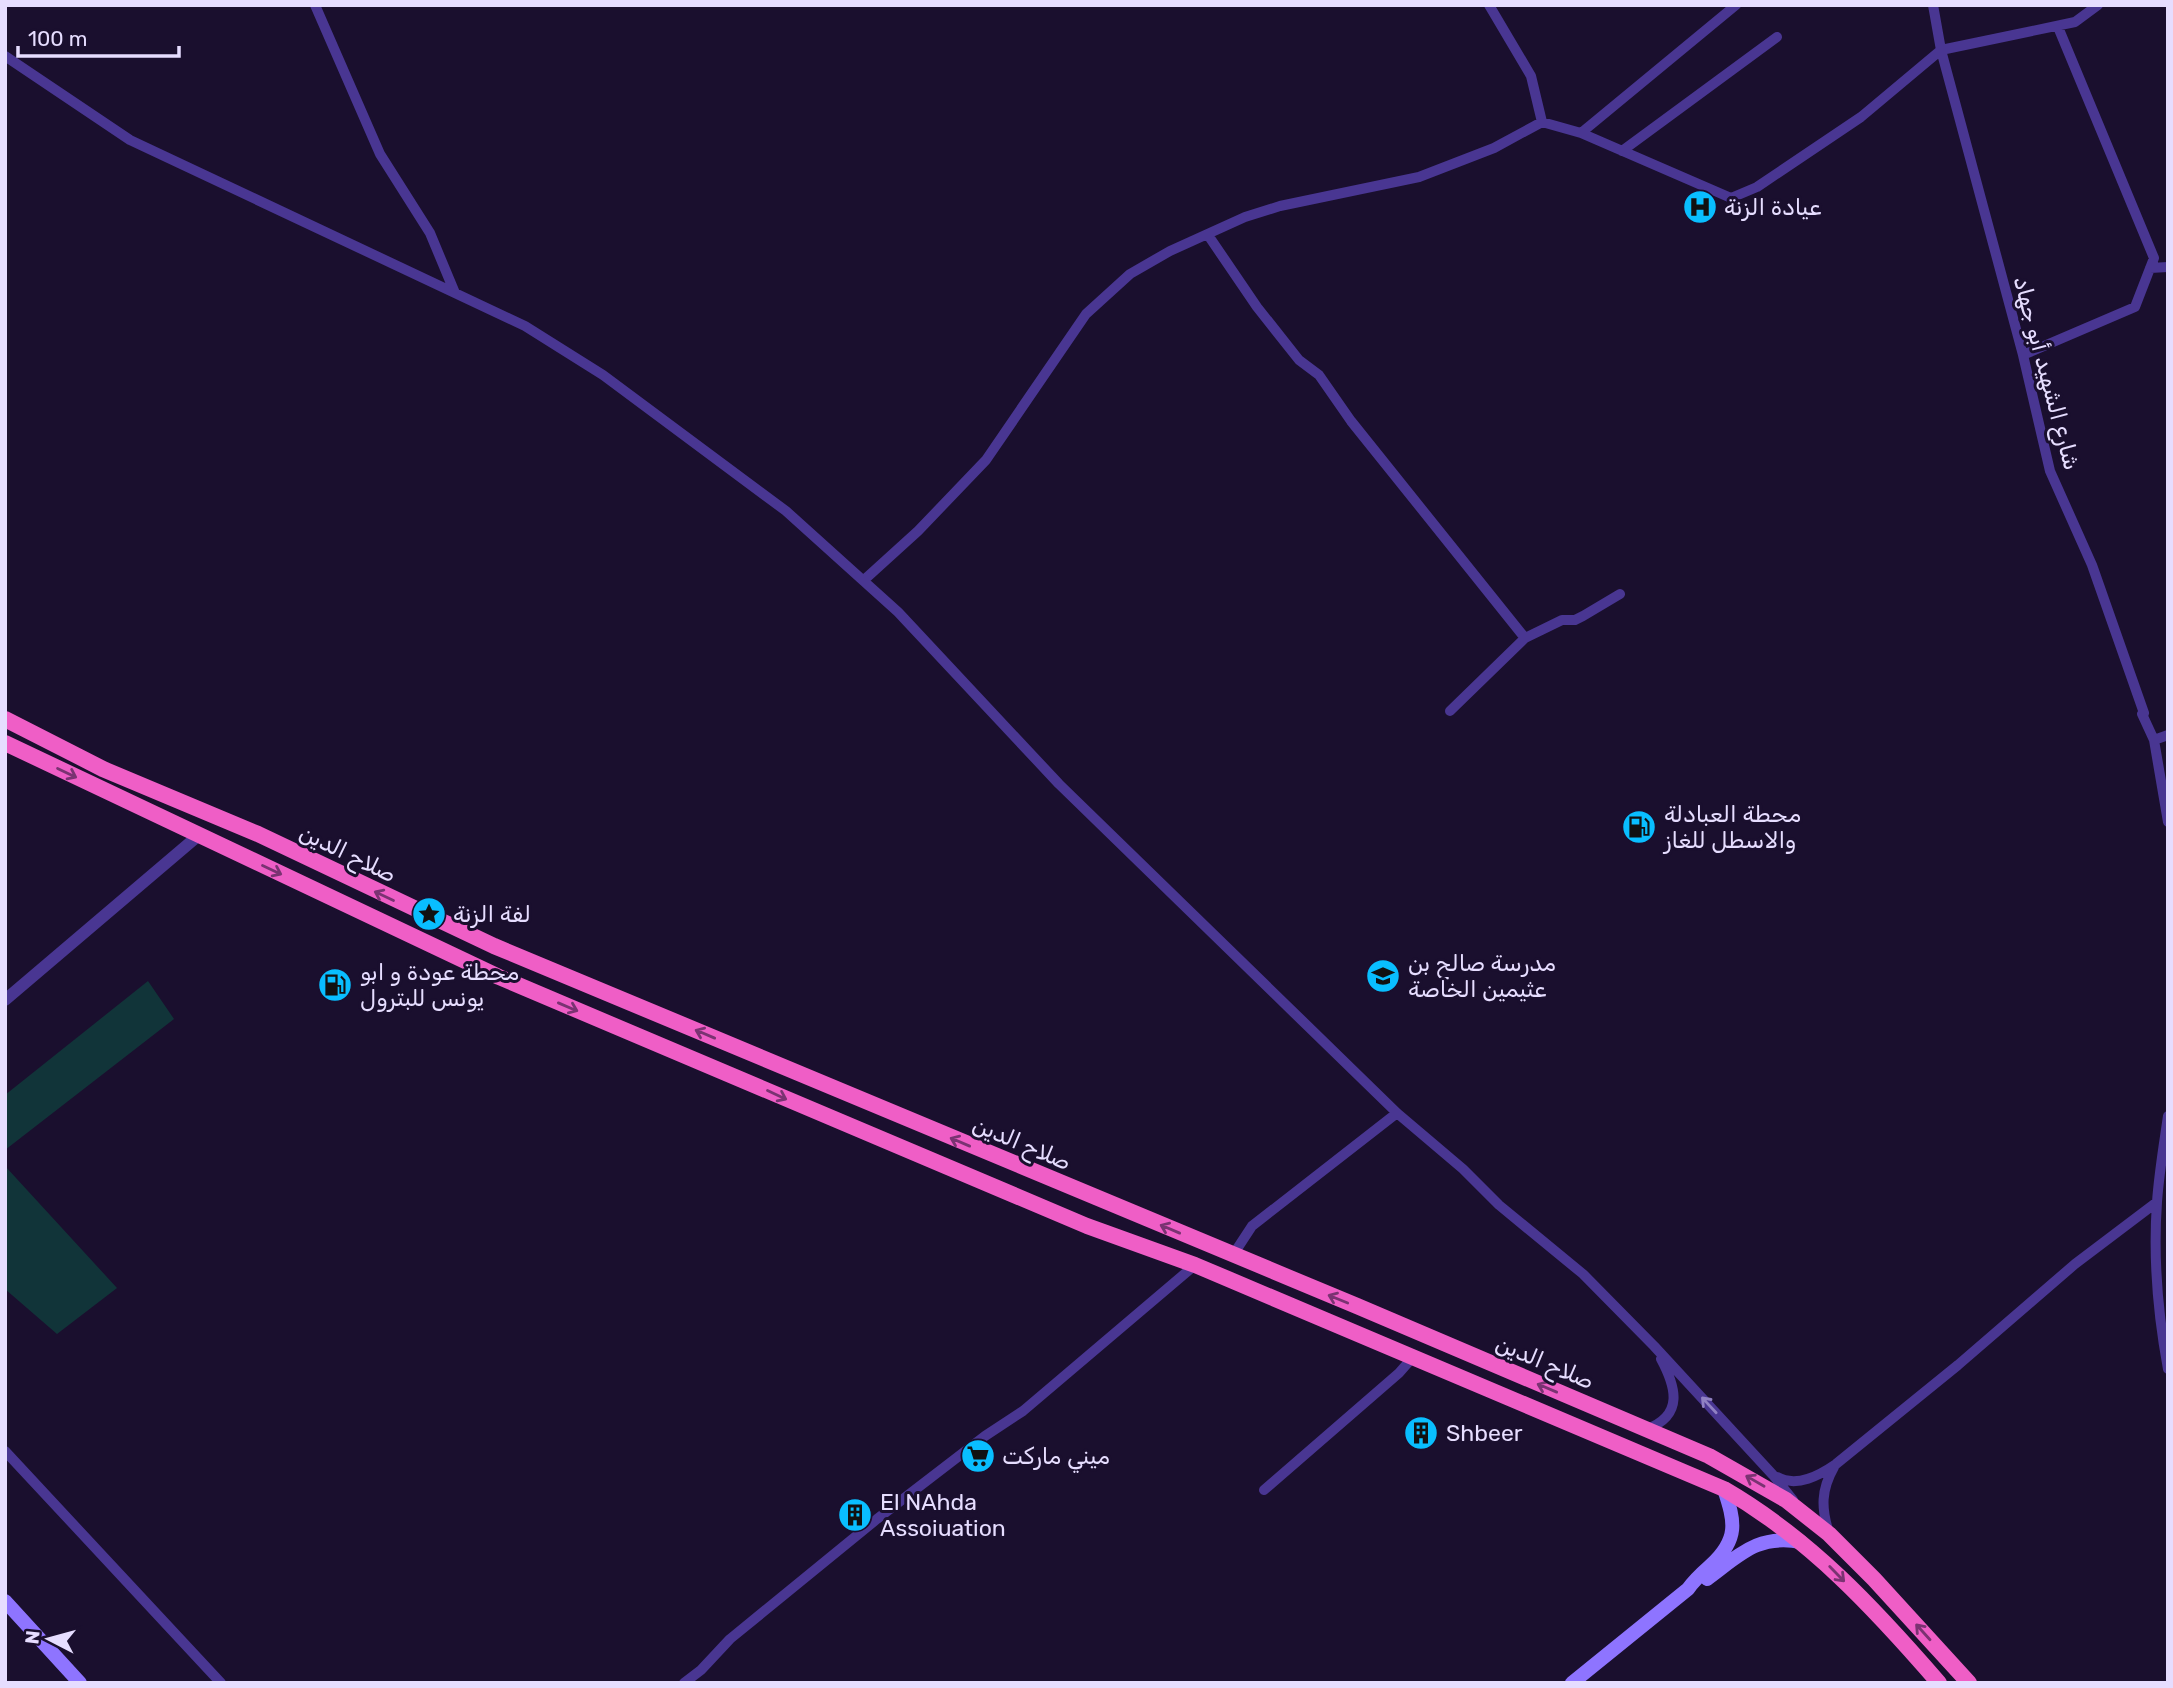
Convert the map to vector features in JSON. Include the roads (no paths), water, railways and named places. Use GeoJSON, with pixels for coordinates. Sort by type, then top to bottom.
{"type":"FeatureCollection","features":[{"type":"Feature","properties":{"kind":"highway","name":"صلاح الدين"},"geometry":{"type":"LineString","coordinates":[[5,719],[103,769],[258,834],[420,913],[902,1118],[1647,1429],[1736,1470],[1802,1512],[1829,1534],[1889,1594],[1969,1683]]}},
{"type":"Feature","properties":{"kind":"highway","name":"صلاح الدين"},"geometry":{"type":"LineString","coordinates":[[5,743],[541,996],[1087,1226],[1195,1265],[1724,1489],[1764,1513],[1828,1564],[1939,1683]]}},
{"type":"Feature","properties":{"kind":"highway"},"geometry":{"type":"LineString","coordinates":[[541,996],[537,990],[538,985],[555,971]]}},
{"type":"Feature","properties":{"kind":"highway"},"geometry":{"type":"LineString","coordinates":[[888,1141],[905,1138],[902,1118]]}},
{"type":"Feature","properties":{"kind":"main road"},"geometry":{"type":"LineString","coordinates":[[1688,1590],[1693,1581],[1715,1562],[1732,1536],[1733,1516],[1724,1489]]}},
{"type":"Feature","properties":{"kind":"main road"},"geometry":{"type":"LineString","coordinates":[[1572,1683],[1688,1590],[1699,1586],[1762,1542],[1783,1539],[1801,1542]]}},
{"type":"Feature","properties":{"kind":"main road"},"geometry":{"type":"LineString","coordinates":[[5,1601],[80,1683]]}},
{"type":"Feature","properties":{"kind":"street"},"geometry":{"type":"LineString","coordinates":[[315,5],[380,154],[430,233],[455,293]]}},
{"type":"Feature","properties":{"kind":"street"},"geometry":{"type":"LineString","coordinates":[[1489,5],[1531,76],[1542,122]]}},
{"type":"Feature","properties":{"kind":"street"},"geometry":{"type":"LineString","coordinates":[[1581,133],[1735,5]]}},
{"type":"Feature","properties":{"kind":"street","name":"شارع الشهيد أبو جهاد"},"geometry":{"type":"LineString","coordinates":[[1933,5],[1941,50],[2023,355],[2050,471],[2092,565],[2142,714],[2154,740],[2168,822]]}},
{"type":"Feature","properties":{"kind":"street"},"geometry":{"type":"LineString","coordinates":[[864,580],[918,531],[986,460],[1086,314],[1130,274],[1170,251],[1245,217],[1280,206],[1419,177],[1494,148],[1542,122],[1581,133],[1731,198],[1757,187],[1861,117],[1941,50],[2058,27],[2075,22],[2098,5]]}},
{"type":"Feature","properties":{"kind":"street"},"geometry":{"type":"LineString","coordinates":[[2023,355],[2135,307],[2154,258],[2058,27]]}},
{"type":"Feature","properties":{"kind":"street"},"geometry":{"type":"LineString","coordinates":[[1622,151],[1777,37]]}},
{"type":"Feature","properties":{"kind":"street"},"geometry":{"type":"LineString","coordinates":[[5,55],[130,140],[525,326],[603,375],[786,511],[898,612],[1059,784],[1397,1112],[1463,1169],[1499,1205],[1583,1274],[1654,1346],[1773,1475],[1802,1512]]}},
{"type":"Feature","properties":{"kind":"street"},"geometry":{"type":"LineString","coordinates":[[1208,235],[1257,307],[1299,360],[1319,375],[1351,421],[1525,638]]}},
{"type":"Feature","properties":{"kind":"street"},"geometry":{"type":"LineString","coordinates":[[2150,268],[2168,267]]}},
{"type":"Feature","properties":{"kind":"street"},"geometry":{"type":"LineString","coordinates":[[1450,711],[1525,638],[1562,620],[1575,620],[1620,594]]}},
{"type":"Feature","properties":{"kind":"street"},"geometry":{"type":"LineString","coordinates":[[2154,740],[2168,735]]}},
{"type":"Feature","properties":{"kind":"street"},"geometry":{"type":"LineString","coordinates":[[5,1000],[199,835]]}},
{"type":"Feature","properties":{"kind":"street"},"geometry":{"type":"LineString","coordinates":[[1233,1255],[1252,1226],[1397,1112]]}},
{"type":"Feature","properties":{"kind":"street"},"geometry":{"type":"LineString","coordinates":[[2168,1116],[2157,1202],[2159,1319],[2168,1369]]}},
{"type":"Feature","properties":{"kind":"street"},"geometry":{"type":"LineString","coordinates":[[1773,1475],[1783,1481],[1804,1480],[1821,1474],[1836,1464],[1958,1366],[2075,1264],[2157,1202]]}},
{"type":"Feature","properties":{"kind":"street"},"geometry":{"type":"LineString","coordinates":[[684,1683],[701,1670],[730,1639],[877,1519],[985,1436],[1023,1411],[1195,1265]]}},
{"type":"Feature","properties":{"kind":"street"},"geometry":{"type":"LineString","coordinates":[[1647,1429],[1664,1420],[1670,1413],[1674,1399],[1671,1379],[1654,1346]]}},
{"type":"Feature","properties":{"kind":"street"},"geometry":{"type":"LineString","coordinates":[[1264,1490],[1399,1373],[1413,1357]]}},
{"type":"Feature","properties":{"kind":"street"},"geometry":{"type":"LineString","coordinates":[[5,1451],[221,1683]]}},
{"type":"Feature","properties":{"kind":"street"},"geometry":{"type":"LineString","coordinates":[[1829,1534],[1822,1506],[1823,1496],[1826,1482],[1836,1464]]}},
{"type":"Feature","properties":{"kind":"place","name":"عيادة الزنة"},"geometry":{"type":"Point","coordinates":[1700,207]}},
{"type":"Feature","properties":{"kind":"place","name":"محطة العبادلة والاسطل للغاز"},"geometry":{"type":"Point","coordinates":[1639,827]}},
{"type":"Feature","properties":{"kind":"place","name":"لفة الزنة"},"geometry":{"type":"Point","coordinates":[429,914]}},
{"type":"Feature","properties":{"kind":"place","name":"مدرسة صالح بن عثيمين الخاصة"},"geometry":{"type":"Point","coordinates":[1383,976]}},
{"type":"Feature","properties":{"kind":"place","name":"محطة عودة و ابو يونس للبترول"},"geometry":{"type":"Point","coordinates":[335,985]}},
{"type":"Feature","properties":{"kind":"place","name":"Shbeer"},"geometry":{"type":"Point","coordinates":[1421,1433]}},
{"type":"Feature","properties":{"kind":"place","name":"ميني ماركت"},"geometry":{"type":"Point","coordinates":[978,1456]}},
{"type":"Feature","properties":{"kind":"place","name":"El NAhda Assoiuation"},"geometry":{"type":"Point","coordinates":[855,1515]}}]}
